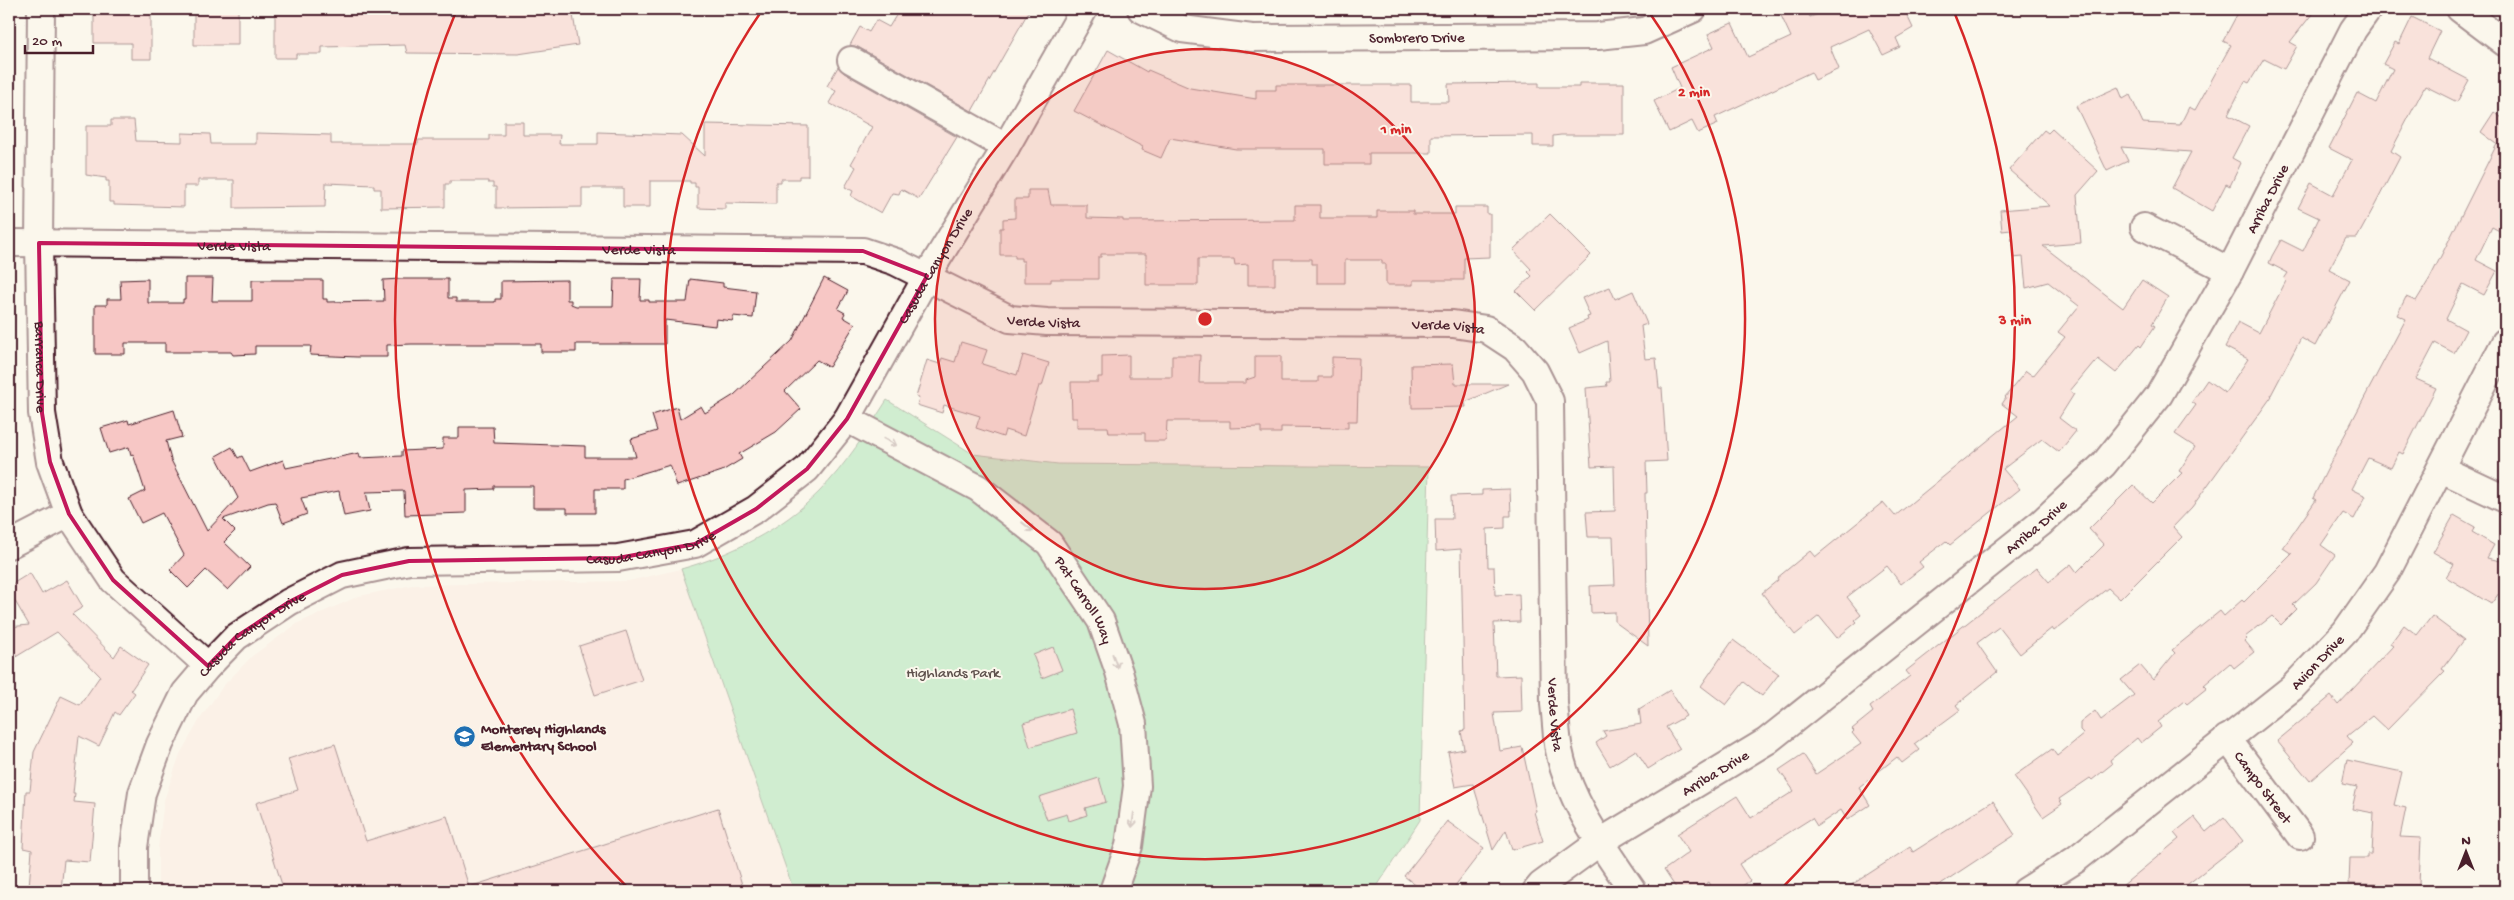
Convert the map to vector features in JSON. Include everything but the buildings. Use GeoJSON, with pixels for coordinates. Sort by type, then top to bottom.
{"type":"FeatureCollection","features":[{"type":"Feature","properties":{"kind":"street","name":"Barranca Drive"},"geometry":{"type":"LineString","coordinates":[[41,9],[39,244],[42,413],[50,462],[69,514],[113,580],[208,666]]}},
{"type":"Feature","properties":{"kind":"street","name":"Casuda Canyon Drive"},"geometry":{"type":"LineString","coordinates":[[134,891],[134,847],[142,793],[160,744],[186,693],[208,666],[236,637],[289,602],[342,576],[409,561],[618,558],[694,544],[756,509],[807,469],[847,419],[927,276],[1006,147],[1084,9]]}},
{"type":"Feature","properties":{"kind":"street","name":"Sombrero Drive"},"geometry":{"type":"LineString","coordinates":[[1141,9],[1182,29],[1252,38],[1598,36],[1644,31],[1693,9]]}},
{"type":"Feature","properties":{"kind":"street","name":"Arriba Drive"},"geometry":{"type":"LineString","coordinates":[[1536,891],[1541,885],[1600,842],[1767,741],[2041,524],[2104,464],[2159,396],[2230,271],[2353,30],[2368,9]]}},
{"type":"Feature","properties":{"kind":"street"},"geometry":{"type":"LineString","coordinates":[[2460,9],[2505,43]]}},
{"type":"Feature","properties":{"kind":"street"},"geometry":{"type":"LineString","coordinates":[[851,60],[1006,147]]}},
{"type":"Feature","properties":{"kind":"street"},"geometry":{"type":"LineString","coordinates":[[2144,227],[2230,271]]}},
{"type":"Feature","properties":{"kind":"street","name":"Verde Vista"},"geometry":{"type":"LineString","coordinates":[[9,243],[863,251],[896,262],[927,276],[977,304],[1010,319],[1047,322],[1453,324],[1486,329],[1516,348],[1535,371],[1550,401],[1554,704],[1559,750],[1574,794],[1600,842],[1633,891]]}},
{"type":"Feature","properties":{"kind":"street","name":"Avion Drive"},"geometry":{"type":"LineString","coordinates":[[2026,891],[2075,860],[2292,688],[2345,632],[2387,572],[2505,342]]}},
{"type":"Feature","properties":{"kind":"street","name":"Pat Carroll Way"},"geometry":{"type":"LineString","coordinates":[[847,419],[978,488],[1049,543],[1101,621],[1120,672],[1133,724],[1137,786],[1130,846],[1113,891]]}},
{"type":"Feature","properties":{"kind":"street"},"geometry":{"type":"LineString","coordinates":[[2441,469],[2505,499]]}},
{"type":"Feature","properties":{"kind":"street"},"geometry":{"type":"LineString","coordinates":[[9,545],[69,514]]}},
{"type":"Feature","properties":{"kind":"street","name":"Campo Street"},"geometry":{"type":"LineString","coordinates":[[2227,738],[2300,836]]}},
{"type":"Feature","properties":{"kind":"highlighted area"},"geometry":{"type":"Polygon","coordinates":[[[39,243],[863,251],[927,276],[847,419],[807,469],[756,509],[695,544],[618,558],[409,561],[342,575],[289,602],[236,637],[208,666],[113,580],[69,514],[50,462],[42,413],[39,243]]]}},
{"type":"Feature","properties":{"kind":"shaded area","name":"Monterey Highlands Elementary School"},"geometry":{"type":"Polygon","coordinates":[[[681,569],[794,891],[158,891],[158,848],[164,800],[180,754],[200,719],[223,686],[252,656],[298,623],[359,596],[412,585],[628,581],[681,569]]]}},
{"type":"Feature","properties":{"kind":"green space","name":"Highlands Park"},"geometry":{"type":"Polygon","coordinates":[[[887,400],[973,454],[1058,464],[1429,467],[1420,820],[1374,891],[794,891],[681,569],[737,548],[789,518],[819,492],[838,471],[856,448],[887,400]]]}},
{"type":"Feature","properties":{"kind":"place","name":"Monterey Highlands Elementary School"},"geometry":{"type":"Point","coordinates":[465,737]}}]}
